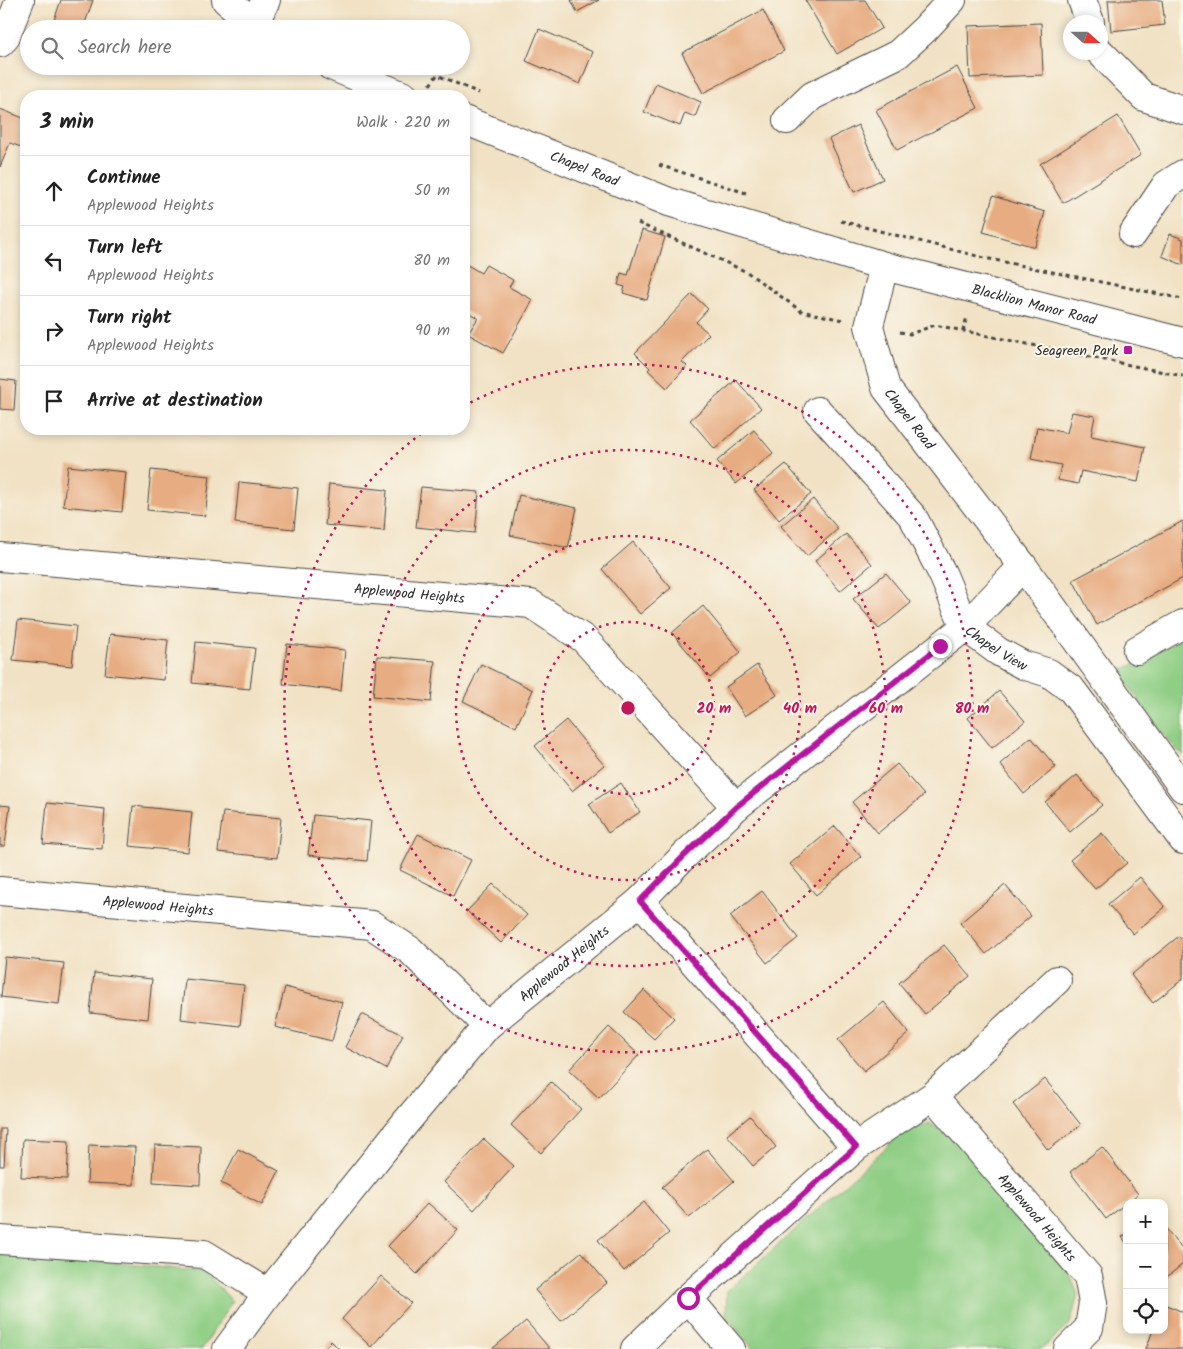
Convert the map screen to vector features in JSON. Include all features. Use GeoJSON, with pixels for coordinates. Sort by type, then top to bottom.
{"type":"FeatureCollection","features":[{"type":"Feature","properties":{"kind":"street"},"geometry":{"type":"LineString","coordinates":[[0,43],[5,38],[20,0]]}},
{"type":"Feature","properties":{"kind":"street"},"geometry":{"type":"LineString","coordinates":[[226,0],[250,20]]}},
{"type":"Feature","properties":{"kind":"street"},"geometry":{"type":"LineString","coordinates":[[260,20],[266,0]]}},
{"type":"Feature","properties":{"kind":"street"},"geometry":{"type":"LineString","coordinates":[[787,120],[812,96],[898,54],[952,0]]}},
{"type":"Feature","properties":{"kind":"street"},"geometry":{"type":"LineString","coordinates":[[1082,0],[1087,15]]}},
{"type":"Feature","properties":{"kind":"street"},"geometry":{"type":"LineString","coordinates":[[1108,60],[1144,98],[1183,110]]}},
{"type":"Feature","properties":{"kind":"street"},"geometry":{"type":"LineString","coordinates":[[359,75],[407,90]]}},
{"type":"Feature","properties":{"kind":"street","name":"Chapel Road"},"geometry":{"type":"LineString","coordinates":[[470,122],[670,202],[884,266],[869,326],[886,388],[1023,566],[1183,788]]}},
{"type":"Feature","properties":{"kind":"street"},"geometry":{"type":"LineString","coordinates":[[1134,234],[1166,185],[1183,174]]}},
{"type":"Feature","properties":{"kind":"street","name":"Blacklion Manor Road"},"geometry":{"type":"LineString","coordinates":[[884,266],[1183,342]]}},
{"type":"Feature","properties":{"kind":"street","name":"Chapel View"},"geometry":{"type":"LineString","coordinates":[[818,411],[913,517],[943,575],[965,626],[999,652],[1023,665],[1049,673],[1072,690],[1183,840]]}},
{"type":"Feature","properties":{"kind":"street","name":"Applewood Heights"},"geometry":{"type":"LineString","coordinates":[[0,557],[531,604],[584,639],[736,807]]}},
{"type":"Feature","properties":{"kind":"street","name":"Applewood Heights"},"geometry":{"type":"LineString","coordinates":[[227,1349],[268,1293],[406,1122],[487,1026],[640,901],[736,807],[965,626],[1023,566]]}},
{"type":"Feature","properties":{"kind":"street"},"geometry":{"type":"LineString","coordinates":[[1137,650],[1183,624]]}},
{"type":"Feature","properties":{"kind":"street","name":"Applewood Heights"},"geometry":{"type":"LineString","coordinates":[[0,891],[372,925],[411,951],[487,1026]]}},
{"type":"Feature","properties":{"kind":"street"},"geometry":{"type":"LineString","coordinates":[[640,901],[856,1147]]}},
{"type":"Feature","properties":{"kind":"street"},"geometry":{"type":"LineString","coordinates":[[634,1349],[856,1147],[933,1096],[1057,980]]}},
{"type":"Feature","properties":{"kind":"street","name":"Applewood Heights"},"geometry":{"type":"LineString","coordinates":[[933,1096],[1088,1276],[1093,1303],[1089,1328],[1068,1349]]}},
{"type":"Feature","properties":{"kind":"street"},"geometry":{"type":"LineString","coordinates":[[0,1240],[204,1254],[268,1293]]}},
{"type":"Feature","properties":{"kind":"street"},"geometry":{"type":"LineString","coordinates":[[688,1298],[731,1349]]}},
{"type":"Feature","properties":{"kind":"path"},"geometry":{"type":"LineString","coordinates":[[420,90],[437,75],[481,94]]}},
{"type":"Feature","properties":{"kind":"path"},"geometry":{"type":"LineString","coordinates":[[653,162],[753,195]]}},
{"type":"Feature","properties":{"kind":"path"},"geometry":{"type":"LineString","coordinates":[[835,220],[985,258],[1183,299]]}},
{"type":"Feature","properties":{"kind":"path"},"geometry":{"type":"LineString","coordinates":[[634,221],[747,272],[801,311],[910,334],[935,325],[1183,376]]}},
{"type":"Feature","properties":{"kind":"green space"},"geometry":{"type":"Polygon","coordinates":[[[1183,638],[1183,756],[1162,733],[1119,672],[1183,638]]]}},
{"type":"Feature","properties":{"kind":"green space"},"geometry":{"type":"Polygon","coordinates":[[[929,1123],[957,1141],[1066,1265],[1078,1295],[1070,1324],[1042,1349],[754,1349],[726,1317],[727,1291],[900,1135],[929,1123]]]}},
{"type":"Feature","properties":{"kind":"green space"},"geometry":{"type":"Polygon","coordinates":[[[0,1251],[205,1272],[232,1301],[202,1349],[0,1349],[0,1251]]]}},
{"type":"Feature","properties":{"kind":"building"},"geometry":{"type":"Polygon","coordinates":[[[61,0],[93,0],[86,20],[54,20],[61,0]]]}},
{"type":"Feature","properties":{"kind":"building"},"geometry":{"type":"Polygon","coordinates":[[[571,0],[599,0],[577,12],[571,0]]]}},
{"type":"Feature","properties":{"kind":"building"},"geometry":{"type":"Polygon","coordinates":[[[805,0],[865,0],[882,28],[837,54],[805,0]]]}},
{"type":"Feature","properties":{"kind":"building"},"geometry":{"type":"Polygon","coordinates":[[[1108,0],[1162,0],[1165,25],[1111,31],[1108,0]]]}},
{"type":"Feature","properties":{"kind":"building"},"geometry":{"type":"Polygon","coordinates":[[[763,10],[784,51],[703,93],[682,53],[763,10]]]}},
{"type":"Feature","properties":{"kind":"building"},"geometry":{"type":"Polygon","coordinates":[[[1041,23],[1043,75],[970,78],[968,26],[1041,23]]]}},
{"type":"Feature","properties":{"kind":"building"},"geometry":{"type":"Polygon","coordinates":[[[539,29],[593,52],[580,84],[526,61],[539,29]]]}},
{"type":"Feature","properties":{"kind":"building"},"geometry":{"type":"Polygon","coordinates":[[[957,67],[978,108],[897,150],[876,110],[957,67]]]}},
{"type":"Feature","properties":{"kind":"building"},"geometry":{"type":"Polygon","coordinates":[[[656,83],[701,102],[695,117],[685,113],[680,126],[644,112],[656,83]]]}},
{"type":"Feature","properties":{"kind":"building"},"geometry":{"type":"Polygon","coordinates":[[[0,109],[20,117],[20,147],[10,143],[0,167],[0,109]]]}},
{"type":"Feature","properties":{"kind":"building"},"geometry":{"type":"Polygon","coordinates":[[[1118,116],[1141,155],[1063,203],[1040,164],[1118,116]]]}},
{"type":"Feature","properties":{"kind":"building"},"geometry":{"type":"Polygon","coordinates":[[[858,125],[883,179],[854,192],[829,139],[858,125]]]}},
{"type":"Feature","properties":{"kind":"building"},"geometry":{"type":"Polygon","coordinates":[[[993,196],[1045,212],[1035,247],[983,232],[993,196]]]}},
{"type":"Feature","properties":{"kind":"building"},"geometry":{"type":"Polygon","coordinates":[[[642,230],[665,237],[647,300],[623,293],[625,287],[618,285],[621,273],[628,275],[642,230]]]}},
{"type":"Feature","properties":{"kind":"building"},"geometry":{"type":"Polygon","coordinates":[[[1170,234],[1183,239],[1183,265],[1162,256],[1170,234]]]}},
{"type":"Feature","properties":{"kind":"building"},"geometry":{"type":"Polygon","coordinates":[[[486,265],[513,280],[509,287],[533,300],[503,353],[470,335],[470,331],[478,318],[470,313],[470,267],[481,273],[486,265]]]}},
{"type":"Feature","properties":{"kind":"building"},"geometry":{"type":"Polygon","coordinates":[[[692,294],[708,309],[696,322],[709,334],[682,362],[687,366],[667,388],[648,370],[650,368],[635,353],[692,294]]]}},
{"type":"Feature","properties":{"kind":"building"},"geometry":{"type":"Polygon","coordinates":[[[0,379],[16,381],[14,410],[0,409],[0,379]]]}},
{"type":"Feature","properties":{"kind":"building"},"geometry":{"type":"Polygon","coordinates":[[[736,380],[761,408],[715,449],[690,420],[736,380]]]}},
{"type":"Feature","properties":{"kind":"building"},"geometry":{"type":"Polygon","coordinates":[[[1072,412],[1095,416],[1091,436],[1145,447],[1138,482],[1081,471],[1078,484],[1058,480],[1061,465],[1031,459],[1037,427],[1067,433],[1072,412]]]}},
{"type":"Feature","properties":{"kind":"building"},"geometry":{"type":"Polygon","coordinates":[[[754,430],[773,453],[736,484],[717,461],[754,430]]]}},
{"type":"Feature","properties":{"kind":"building"},"geometry":{"type":"Polygon","coordinates":[[[786,464],[811,494],[779,520],[754,490],[786,464]]]}},
{"type":"Feature","properties":{"kind":"building"},"geometry":{"type":"Polygon","coordinates":[[[68,466],[126,472],[122,512],[63,506],[68,466]]]}},
{"type":"Feature","properties":{"kind":"building"},"geometry":{"type":"Polygon","coordinates":[[[151,470],[210,476],[205,516],[147,510],[151,470]]]}},
{"type":"Feature","properties":{"kind":"building"},"geometry":{"type":"Polygon","coordinates":[[[239,482],[298,488],[294,529],[235,523],[239,482]]]}},
{"type":"Feature","properties":{"kind":"building"},"geometry":{"type":"Polygon","coordinates":[[[329,484],[387,490],[384,531],[325,525],[329,484]]]}},
{"type":"Feature","properties":{"kind":"building"},"geometry":{"type":"Polygon","coordinates":[[[421,487],[479,492],[475,533],[416,527],[421,487]]]}},
{"type":"Feature","properties":{"kind":"building"},"geometry":{"type":"Polygon","coordinates":[[[519,495],[577,508],[568,548],[510,535],[519,495]]]}},
{"type":"Feature","properties":{"kind":"building"},"geometry":{"type":"Polygon","coordinates":[[[813,499],[838,529],[807,556],[781,526],[813,499]]]}},
{"type":"Feature","properties":{"kind":"building"},"geometry":{"type":"Polygon","coordinates":[[[1183,521],[1183,578],[1097,625],[1073,580],[1183,521]]]}},
{"type":"Feature","properties":{"kind":"building"},"geometry":{"type":"Polygon","coordinates":[[[846,534],[872,564],[840,591],[815,561],[846,534]]]}},
{"type":"Feature","properties":{"kind":"building"},"geometry":{"type":"Polygon","coordinates":[[[633,542],[671,588],[640,614],[602,569],[633,542]]]}},
{"type":"Feature","properties":{"kind":"building"},"geometry":{"type":"Polygon","coordinates":[[[886,573],[911,603],[879,629],[853,599],[886,573]]]}},
{"type":"Feature","properties":{"kind":"building"},"geometry":{"type":"Polygon","coordinates":[[[703,606],[741,652],[710,678],[672,633],[703,606]]]}},
{"type":"Feature","properties":{"kind":"building"},"geometry":{"type":"Polygon","coordinates":[[[18,620],[76,626],[72,666],[13,660],[18,620]]]}},
{"type":"Feature","properties":{"kind":"building"},"geometry":{"type":"Polygon","coordinates":[[[110,634],[168,640],[164,680],[105,674],[110,634]]]}},
{"type":"Feature","properties":{"kind":"building"},"geometry":{"type":"Polygon","coordinates":[[[196,642],[255,648],[250,689],[192,683],[196,642]]]}},
{"type":"Feature","properties":{"kind":"building"},"geometry":{"type":"Polygon","coordinates":[[[287,644],[345,650],[341,691],[283,684],[287,644]]]}},
{"type":"Feature","properties":{"kind":"building"},"geometry":{"type":"Polygon","coordinates":[[[377,656],[435,661],[431,702],[373,696],[377,656]]]}},
{"type":"Feature","properties":{"kind":"building"},"geometry":{"type":"Polygon","coordinates":[[[481,664],[533,690],[516,727],[463,701],[481,664]]]}},
{"type":"Feature","properties":{"kind":"building"},"geometry":{"type":"Polygon","coordinates":[[[757,665],[777,695],[745,716],[726,687],[757,665]]]}},
{"type":"Feature","properties":{"kind":"building"},"geometry":{"type":"Polygon","coordinates":[[[999,691],[1025,721],[992,748],[968,718],[999,691]]]}},
{"type":"Feature","properties":{"kind":"building"},"geometry":{"type":"Polygon","coordinates":[[[566,720],[604,765],[572,791],[535,746],[566,720]]]}},
{"type":"Feature","properties":{"kind":"building"},"geometry":{"type":"Polygon","coordinates":[[[1031,737],[1056,767],[1024,794],[1000,764],[1031,737]]]}},
{"type":"Feature","properties":{"kind":"building"},"geometry":{"type":"Polygon","coordinates":[[[897,764],[924,795],[878,833],[852,802],[897,764]]]}},
{"type":"Feature","properties":{"kind":"building"},"geometry":{"type":"Polygon","coordinates":[[[1077,775],[1102,805],[1070,832],[1045,802],[1077,775]]]}},
{"type":"Feature","properties":{"kind":"building"},"geometry":{"type":"Polygon","coordinates":[[[621,783],[640,812],[608,833],[589,804],[621,783]]]}},
{"type":"Feature","properties":{"kind":"building"},"geometry":{"type":"Polygon","coordinates":[[[47,803],[105,809],[102,849],[43,844],[47,803]]]}},
{"type":"Feature","properties":{"kind":"building"},"geometry":{"type":"Polygon","coordinates":[[[0,805],[10,806],[5,846],[0,846],[0,805]]]}},
{"type":"Feature","properties":{"kind":"building"},"geometry":{"type":"Polygon","coordinates":[[[133,806],[192,812],[188,852],[129,846],[133,806]]]}},
{"type":"Feature","properties":{"kind":"building"},"geometry":{"type":"Polygon","coordinates":[[[223,812],[281,818],[277,858],[218,852],[223,812]]]}},
{"type":"Feature","properties":{"kind":"building"},"geometry":{"type":"Polygon","coordinates":[[[313,815],[371,821],[367,861],[308,855],[313,815]]]}},
{"type":"Feature","properties":{"kind":"building"},"geometry":{"type":"Polygon","coordinates":[[[835,826],[861,857],[816,895],[790,864],[835,826]]]}},
{"type":"Feature","properties":{"kind":"building"},"geometry":{"type":"Polygon","coordinates":[[[1102,833],[1127,863],[1095,889],[1070,860],[1102,833]]]}},
{"type":"Feature","properties":{"kind":"building"},"geometry":{"type":"Polygon","coordinates":[[[418,834],[471,860],[453,896],[400,870],[418,834]]]}},
{"type":"Feature","properties":{"kind":"building"},"geometry":{"type":"Polygon","coordinates":[[[1140,877],[1165,907],[1133,934],[1108,904],[1140,877]]]}},
{"type":"Feature","properties":{"kind":"building"},"geometry":{"type":"Polygon","coordinates":[[[493,884],[527,915],[501,943],[467,911],[493,884]]]}},
{"type":"Feature","properties":{"kind":"building"},"geometry":{"type":"Polygon","coordinates":[[[1005,885],[1031,916],[986,954],[960,923],[1005,885]]]}},
{"type":"Feature","properties":{"kind":"building"},"geometry":{"type":"Polygon","coordinates":[[[762,891],[798,938],[767,963],[730,916],[762,891]]]}},
{"type":"Feature","properties":{"kind":"building"},"geometry":{"type":"Polygon","coordinates":[[[1179,936],[1183,941],[1183,979],[1153,1003],[1131,975],[1179,936]]]}},
{"type":"Feature","properties":{"kind":"building"},"geometry":{"type":"Polygon","coordinates":[[[944,945],[970,976],[925,1014],[899,983],[944,945]]]}},
{"type":"Feature","properties":{"kind":"building"},"geometry":{"type":"Polygon","coordinates":[[[5,957],[64,963],[59,1004],[1,997],[5,957]]]}},
{"type":"Feature","properties":{"kind":"building"},"geometry":{"type":"Polygon","coordinates":[[[94,973],[152,979],[148,1019],[90,1013],[94,973]]]}},
{"type":"Feature","properties":{"kind":"building"},"geometry":{"type":"Polygon","coordinates":[[[185,979],[244,985],[240,1026],[181,1019],[185,979]]]}},
{"type":"Feature","properties":{"kind":"building"},"geometry":{"type":"Polygon","coordinates":[[[285,987],[342,1002],[332,1041],[275,1027],[285,987]]]}},
{"type":"Feature","properties":{"kind":"building"},"geometry":{"type":"Polygon","coordinates":[[[644,990],[674,1018],[654,1039],[624,1012],[644,990]]]}},
{"type":"Feature","properties":{"kind":"building"},"geometry":{"type":"Polygon","coordinates":[[[884,1002],[909,1033],[864,1071],[838,1040],[884,1002]]]}},
{"type":"Feature","properties":{"kind":"building"},"geometry":{"type":"Polygon","coordinates":[[[362,1014],[403,1035],[386,1069],[345,1047],[362,1014]]]}},
{"type":"Feature","properties":{"kind":"building"},"geometry":{"type":"Polygon","coordinates":[[[609,1027],[639,1055],[599,1098],[569,1070],[609,1027]]]}},
{"type":"Feature","properties":{"kind":"building"},"geometry":{"type":"Polygon","coordinates":[[[1045,1079],[1081,1125],[1048,1150],[1013,1104],[1045,1079]]]}},
{"type":"Feature","properties":{"kind":"building"},"geometry":{"type":"Polygon","coordinates":[[[551,1082],[581,1109],[541,1153],[511,1125],[551,1082]]]}},
{"type":"Feature","properties":{"kind":"building"},"geometry":{"type":"Polygon","coordinates":[[[750,1116],[776,1147],[753,1166],[727,1135],[750,1116]]]}},
{"type":"Feature","properties":{"kind":"building"},"geometry":{"type":"Polygon","coordinates":[[[0,1129],[6,1129],[4,1166],[0,1166],[0,1129]]]}},
{"type":"Feature","properties":{"kind":"building"},"geometry":{"type":"Polygon","coordinates":[[[23,1139],[69,1141],[67,1179],[21,1177],[23,1139]]]}},
{"type":"Feature","properties":{"kind":"building"},"geometry":{"type":"Polygon","coordinates":[[[484,1139],[514,1166],[474,1210],[444,1182],[484,1139]]]}},
{"type":"Feature","properties":{"kind":"building"},"geometry":{"type":"Polygon","coordinates":[[[89,1145],[135,1147],[134,1185],[87,1183],[89,1145]]]}},
{"type":"Feature","properties":{"kind":"building"},"geometry":{"type":"Polygon","coordinates":[[[155,1145],[201,1147],[200,1185],[153,1182],[155,1145]]]}},
{"type":"Feature","properties":{"kind":"building"},"geometry":{"type":"Polygon","coordinates":[[[1102,1147],[1138,1194],[1132,1199],[1123,1199],[1123,1206],[1106,1219],[1070,1172],[1102,1147]]]}},
{"type":"Feature","properties":{"kind":"building"},"geometry":{"type":"Polygon","coordinates":[[[238,1149],[279,1171],[262,1205],[221,1183],[238,1149]]]}},
{"type":"Feature","properties":{"kind":"building"},"geometry":{"type":"Polygon","coordinates":[[[707,1149],[734,1181],[689,1218],[662,1187],[707,1149]]]}},
{"type":"Feature","properties":{"kind":"building"},"geometry":{"type":"Polygon","coordinates":[[[644,1202],[669,1233],[624,1271],[598,1240],[644,1202]]]}},
{"type":"Feature","properties":{"kind":"building"},"geometry":{"type":"Polygon","coordinates":[[[428,1203],[458,1230],[417,1274],[388,1246],[428,1203]]]}},
{"type":"Feature","properties":{"kind":"building"},"geometry":{"type":"Polygon","coordinates":[[[1168,1231],[1183,1250],[1183,1264],[1168,1276],[1168,1231]]]}},
{"type":"Feature","properties":{"kind":"building"},"geometry":{"type":"Polygon","coordinates":[[[581,1252],[607,1283],[561,1321],[535,1290],[581,1252]]]}},
{"type":"Feature","properties":{"kind":"building"},"geometry":{"type":"Polygon","coordinates":[[[381,1276],[411,1303],[371,1347],[342,1319],[381,1276]]]}},
{"type":"Feature","properties":{"kind":"building"},"geometry":{"type":"Polygon","coordinates":[[[1168,1306],[1183,1312],[1183,1349],[1146,1349],[1152,1334],[1168,1334],[1168,1306]]]}},
{"type":"Feature","properties":{"kind":"building"},"geometry":{"type":"Polygon","coordinates":[[[526,1321],[550,1349],[492,1349],[503,1340],[526,1321]]]}},
{"type":"Feature","properties":{"kind":"building"},"geometry":{"type":"Polygon","coordinates":[[[331,1341],[339,1349],[324,1349],[331,1341]]]}},
{"type":"Feature","properties":{"kind":"place","name":"Seagreen Park"},"geometry":{"type":"Point","coordinates":[1128,350]}},
{"type":"Feature","properties":{"kind":"route"},"geometry":{"type":"LineString","coordinates":[[688,1298],[856,1147],[640,901],[736,807],[940,646]]}}]}
